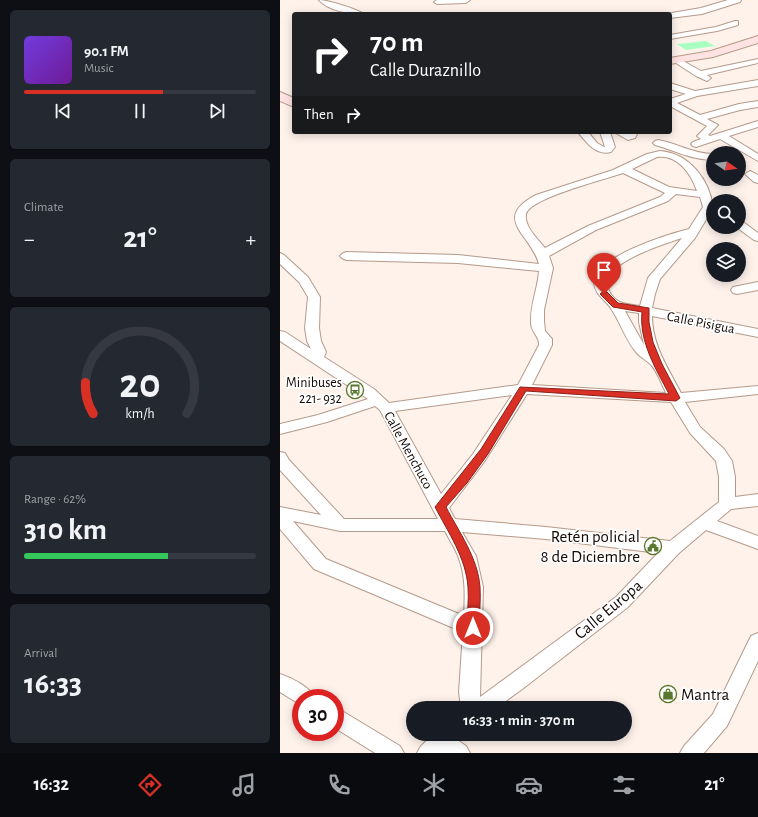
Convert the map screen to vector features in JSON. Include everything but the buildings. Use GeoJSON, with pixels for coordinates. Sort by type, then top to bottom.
{"type":"FeatureCollection","features":[{"type":"Feature","properties":{"kind":"main road"},"geometry":{"type":"LineString","coordinates":[[673,63],[718,52],[758,39]]}},
{"type":"Feature","properties":{"kind":"main road"},"geometry":{"type":"LineString","coordinates":[[673,63],[718,57],[758,44]]}},
{"type":"Feature","properties":{"kind":"main road"},"geometry":{"type":"LineString","coordinates":[[280,89],[292,95]]}},
{"type":"Feature","properties":{"kind":"main road"},"geometry":{"type":"LineString","coordinates":[[280,96],[292,102]]}},
{"type":"Feature","properties":{"kind":"street"},"geometry":{"type":"LineString","coordinates":[[322,0],[330,5],[353,12]]}},
{"type":"Feature","properties":{"kind":"street"},"geometry":{"type":"LineString","coordinates":[[437,2],[467,0]]}},
{"type":"Feature","properties":{"kind":"street"},"geometry":{"type":"LineString","coordinates":[[672,15],[702,11],[737,0]]}},
{"type":"Feature","properties":{"kind":"street"},"geometry":{"type":"LineString","coordinates":[[672,37],[717,29],[735,23]]}},
{"type":"Feature","properties":{"kind":"street"},"geometry":{"type":"LineString","coordinates":[[699,74],[758,60]]}},
{"type":"Feature","properties":{"kind":"street"},"geometry":{"type":"LineString","coordinates":[[673,63],[726,88]]}},
{"type":"Feature","properties":{"kind":"street"},"geometry":{"type":"LineString","coordinates":[[672,101],[695,94],[758,82]]}},
{"type":"Feature","properties":{"kind":"street"},"geometry":{"type":"LineString","coordinates":[[672,87],[695,94]]}},
{"type":"Feature","properties":{"kind":"street"},"geometry":{"type":"LineString","coordinates":[[672,103],[713,125],[702,136],[711,140]]}},
{"type":"Feature","properties":{"kind":"street"},"geometry":{"type":"LineString","coordinates":[[699,118],[740,107],[758,104]]}},
{"type":"Feature","properties":{"kind":"street"},"geometry":{"type":"LineString","coordinates":[[740,107],[751,116],[758,115]]}},
{"type":"Feature","properties":{"kind":"street"},"geometry":{"type":"LineString","coordinates":[[696,144],[711,140],[735,130],[757,125]]}},
{"type":"Feature","properties":{"kind":"street"},"geometry":{"type":"LineString","coordinates":[[585,134],[598,149],[605,151],[610,147],[605,134]]}},
{"type":"Feature","properties":{"kind":"street"},"geometry":{"type":"LineString","coordinates":[[623,134],[628,137],[632,136],[632,134]]}},
{"type":"Feature","properties":{"kind":"street"},"geometry":{"type":"LineString","coordinates":[[653,134],[661,148],[694,172],[706,200]]}},
{"type":"Feature","properties":{"kind":"street"},"geometry":{"type":"LineString","coordinates":[[722,136],[755,154]]}},
{"type":"Feature","properties":{"kind":"street"},"geometry":{"type":"LineString","coordinates":[[440,507],[485,452],[523,388],[545,346],[544,337],[538,330],[537,316],[547,268],[543,254],[526,233],[520,219],[522,209],[544,196],[624,169],[655,155],[661,148],[669,145],[699,158],[706,158]]}},
{"type":"Feature","properties":{"kind":"street"},"geometry":{"type":"LineString","coordinates":[[624,169],[672,192],[704,195]]}},
{"type":"Feature","properties":{"kind":"street"},"geometry":{"type":"LineString","coordinates":[[543,254],[592,228],[664,199],[672,192]]}},
{"type":"Feature","properties":{"kind":"street"},"geometry":{"type":"LineString","coordinates":[[706,213],[654,278],[650,287],[646,310],[646,333],[658,364],[685,417],[699,435],[724,461],[728,488],[727,504],[758,500]]}},
{"type":"Feature","properties":{"kind":"street"},"geometry":{"type":"LineString","coordinates":[[746,229],[758,238]]}},
{"type":"Feature","properties":{"kind":"street"},"geometry":{"type":"LineString","coordinates":[[658,364],[643,352],[616,305],[604,294],[600,283],[604,270],[612,264],[669,238],[692,232]]}},
{"type":"Feature","properties":{"kind":"street"},"geometry":{"type":"LineString","coordinates":[[346,256],[458,259],[547,268]]}},
{"type":"Feature","properties":{"kind":"street"},"geometry":{"type":"LineString","coordinates":[[280,257],[304,280],[314,297],[312,328],[314,341],[319,352],[317,357]]}},
{"type":"Feature","properties":{"kind":"street"},"geometry":{"type":"LineString","coordinates":[[737,290],[758,286]]}},
{"type":"Feature","properties":{"kind":"street","name":"Calle Pisigua"},"geometry":{"type":"LineString","coordinates":[[616,305],[758,333]]}},
{"type":"Feature","properties":{"kind":"street","name":"Calle Menchuco"},"geometry":{"type":"LineString","coordinates":[[280,335],[317,357],[369,392],[382,404],[467,556],[474,587],[469,692],[470,701]]}},
{"type":"Feature","properties":{"kind":"street"},"geometry":{"type":"LineString","coordinates":[[280,429],[382,404],[523,388],[676,398],[758,390]]}},
{"type":"Feature","properties":{"kind":"street"},"geometry":{"type":"LineString","coordinates":[[280,457],[340,525]]}},
{"type":"Feature","properties":{"kind":"street","name":"Calle Europa"},"geometry":{"type":"LineString","coordinates":[[490,701],[622,602],[673,548],[727,504]]}},
{"type":"Feature","properties":{"kind":"street"},"geometry":{"type":"LineString","coordinates":[[280,514],[340,525],[450,524],[546,533],[673,548]]}},
{"type":"Feature","properties":{"kind":"street"},"geometry":{"type":"LineString","coordinates":[[280,518],[320,564],[473,628]]}},
{"type":"Feature","properties":{"kind":"street"},"geometry":{"type":"LineString","coordinates":[[703,523],[758,544]]}},
{"type":"Feature","properties":{"kind":"street"},"geometry":{"type":"LineString","coordinates":[[691,753],[720,720],[757,649]]}},
{"type":"Feature","properties":{"kind":"street"},"geometry":{"type":"LineString","coordinates":[[280,682],[292,690]]}},
{"type":"Feature","properties":{"kind":"street"},"geometry":{"type":"LineString","coordinates":[[344,723],[393,753]]}},
{"type":"Feature","properties":{"kind":"street"},"geometry":{"type":"LineString","coordinates":[[439,742],[460,753]]}},
{"type":"Feature","properties":{"kind":"green space"},"geometry":{"type":"Polygon","coordinates":[[[706,41],[715,46],[686,50],[677,44],[706,41]]]}},
{"type":"Feature","properties":{"kind":"place","name":"Minibuses 221- 932"},"geometry":{"type":"Point","coordinates":[355,390]}},
{"type":"Feature","properties":{"kind":"place","name":"Retén policial 8 de Diciembre"},"geometry":{"type":"Point","coordinates":[653,546]}},
{"type":"Feature","properties":{"kind":"place","name":"Mantra"},"geometry":{"type":"Point","coordinates":[668,694]}},
{"type":"Feature","properties":{"kind":"route"},"geometry":{"type":"LineString","coordinates":[[473,628],[474,587],[472,573],[467,556],[440,507],[485,452],[523,388],[676,398],[658,364],[649,342],[646,333],[646,310],[616,305],[604,294]]}}]}
